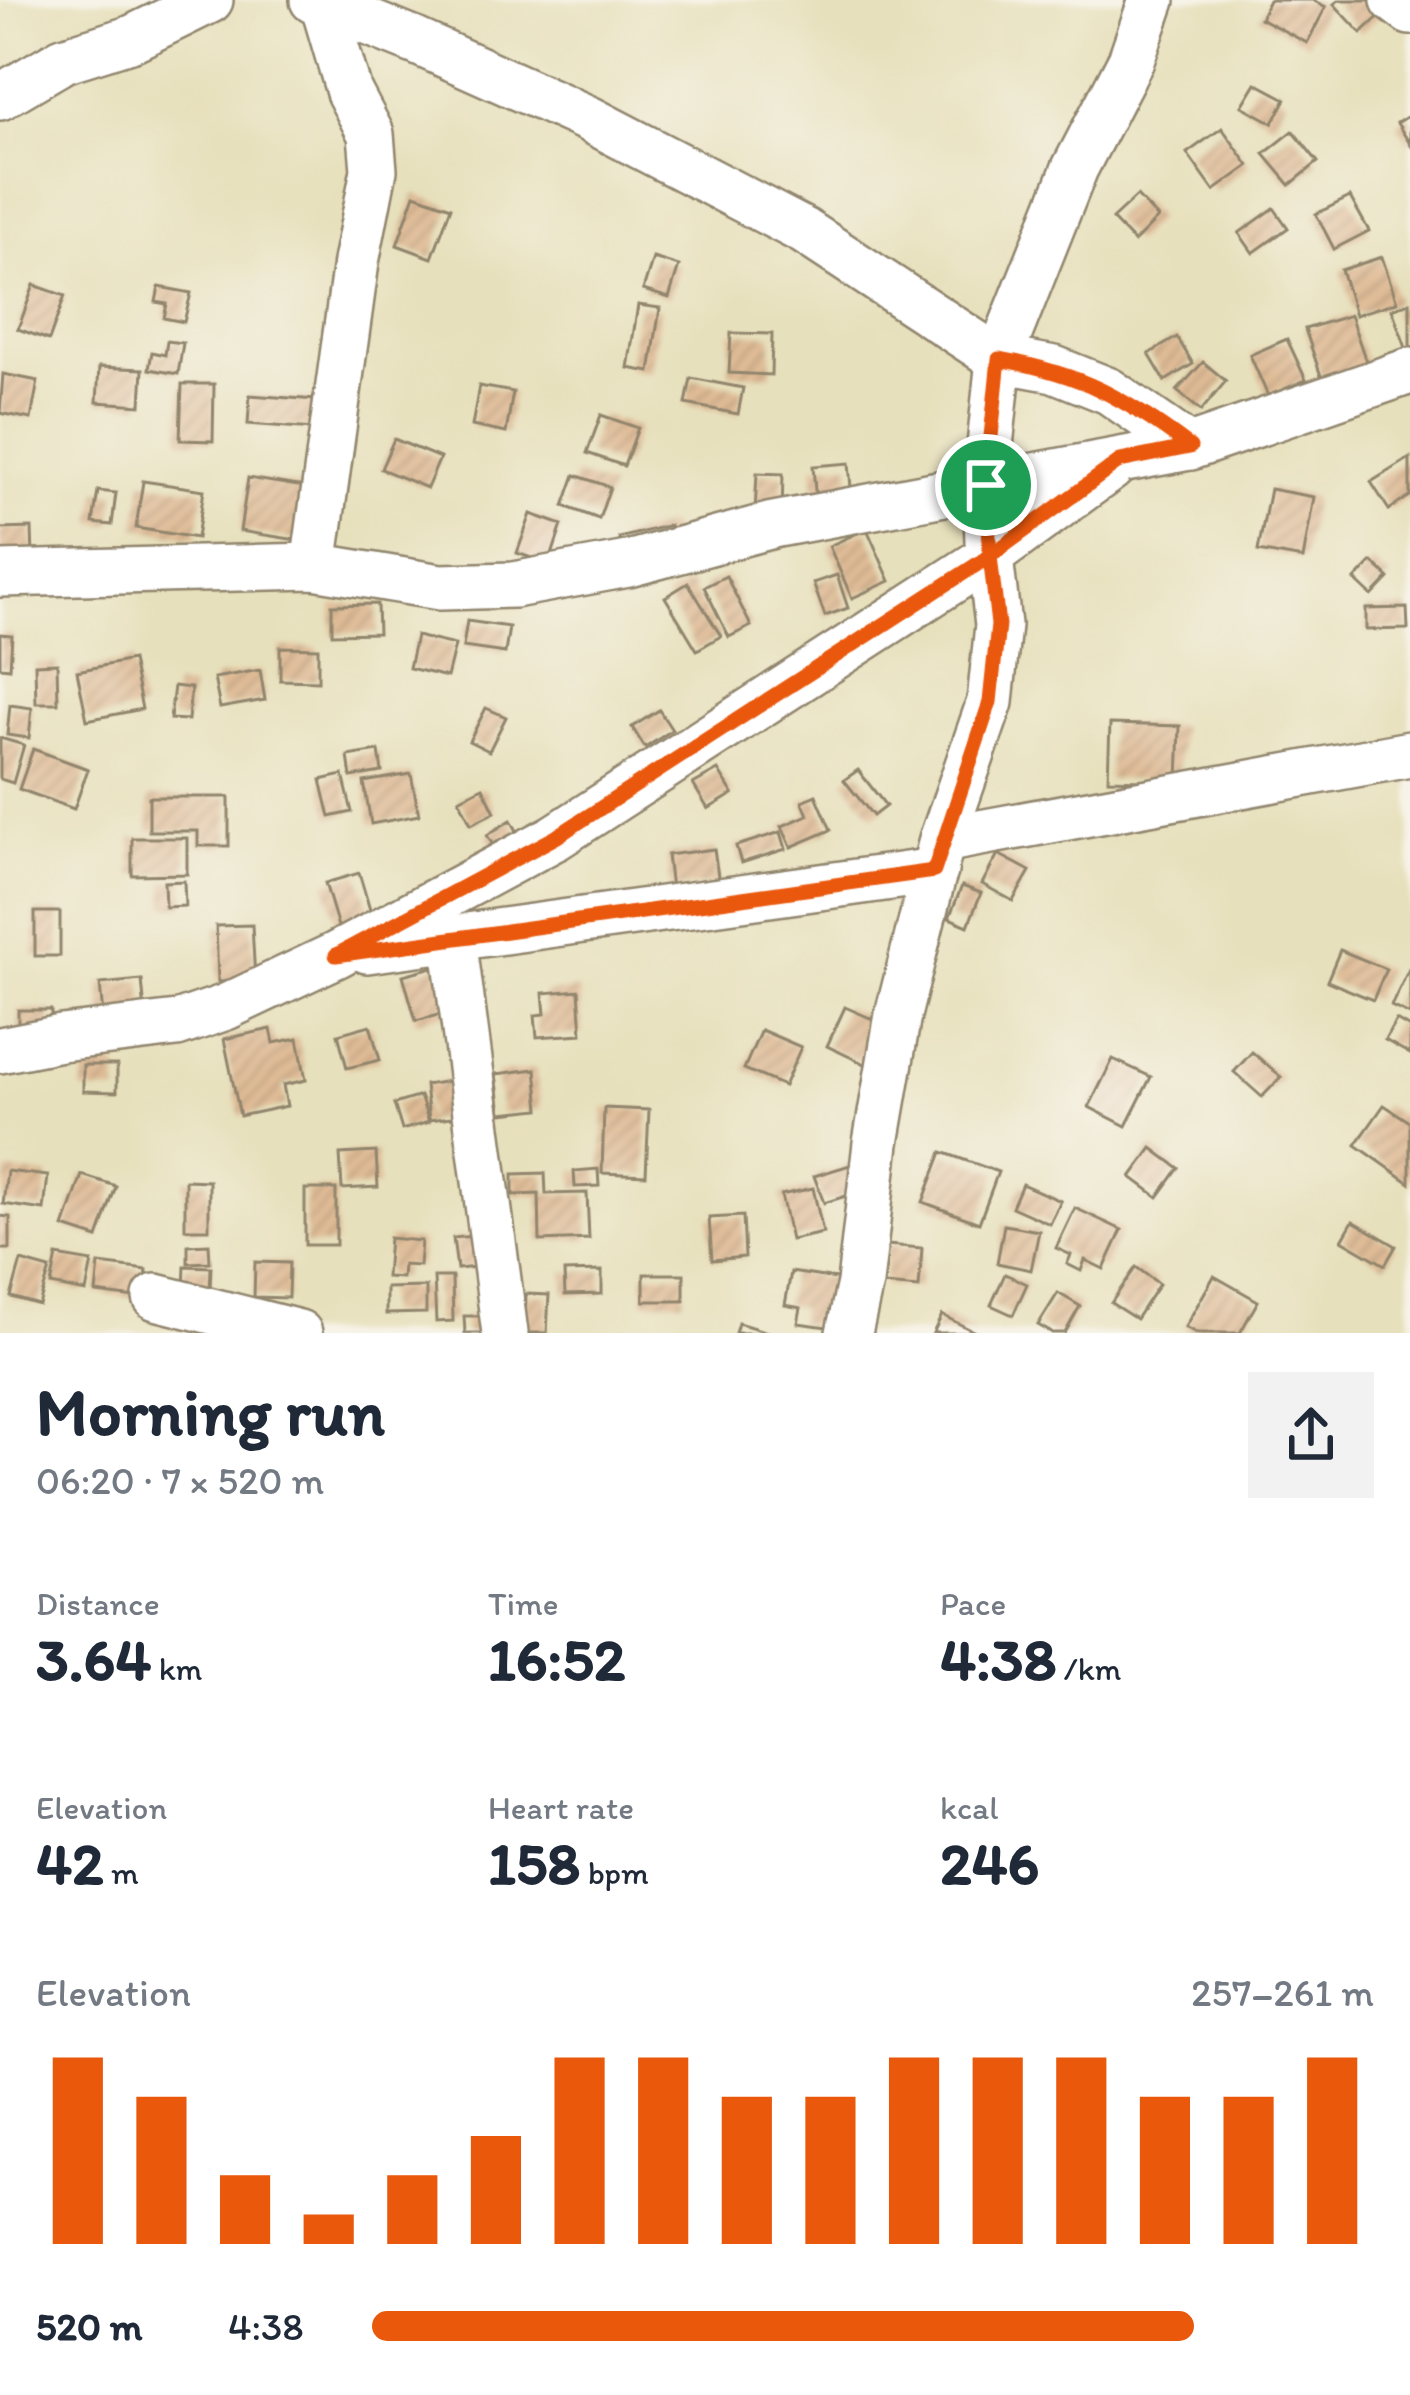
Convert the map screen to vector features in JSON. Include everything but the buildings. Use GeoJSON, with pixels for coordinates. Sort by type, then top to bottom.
{"type":"FeatureCollection","features":[{"type":"Feature","properties":{"kind":"street"},"geometry":{"type":"LineString","coordinates":[[0,98],[63,60],[133,38],[210,0]]}},
{"type":"Feature","properties":{"kind":"street"},"geometry":{"type":"LineString","coordinates":[[849,1333],[898,1016],[938,855],[990,702],[998,625],[986,485],[999,359],[1075,168],[1131,60],[1152,0]]}},
{"type":"Feature","properties":{"kind":"street"},"geometry":{"type":"LineString","coordinates":[[1394,0],[1410,12]]}},
{"type":"Feature","properties":{"kind":"street"},"geometry":{"type":"LineString","coordinates":[[319,1],[589,119],[804,231],[999,359],[1054,369],[1109,391],[1190,447]]}},
{"type":"Feature","properties":{"kind":"street"},"geometry":{"type":"LineString","coordinates":[[314,566],[356,262],[374,170],[371,134],[349,92],[319,1]]}},
{"type":"Feature","properties":{"kind":"street"},"geometry":{"type":"LineString","coordinates":[[0,574],[314,566],[440,587],[514,585],[628,565],[772,525],[1190,447],[1410,371]]}},
{"type":"Feature","properties":{"kind":"street"},"geometry":{"type":"LineString","coordinates":[[0,1050],[177,1024],[226,1007],[336,955],[556,837],[990,556],[1120,461]]}},
{"type":"Feature","properties":{"kind":"street"},"geometry":{"type":"LineString","coordinates":[[336,955],[938,855],[1410,754]]}},
{"type":"Feature","properties":{"kind":"street"},"geometry":{"type":"LineString","coordinates":[[453,938],[505,1333]]}},
{"type":"Feature","properties":{"kind":"street"},"geometry":{"type":"LineString","coordinates":[[156,1297],[299,1333]]}},
{"type":"Feature","properties":{"kind":"route"},"geometry":{"type":"LineString","coordinates":[[986,485],[990,556],[556,837],[336,955],[934,871],[990,702],[998,625],[990,556],[1120,461],[1190,447],[1109,391],[1054,369],[999,359],[986,485]]}}]}
